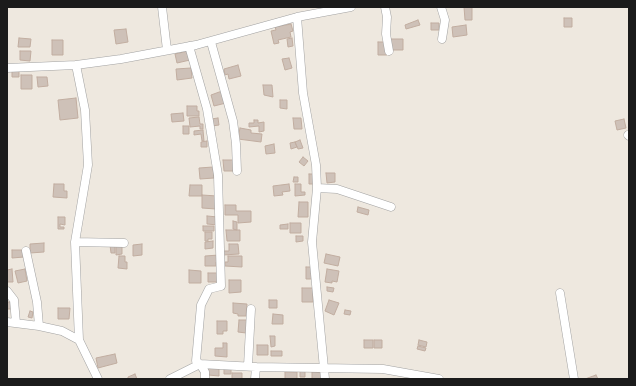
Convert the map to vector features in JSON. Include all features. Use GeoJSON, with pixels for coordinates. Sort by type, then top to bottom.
{"type":"FeatureCollection","features":[{"type":"Feature","properties":{"kind":"street"},"geometry":{"type":"LineString","coordinates":[[162,7],[167,50]]}},
{"type":"Feature","properties":{"kind":"street"},"geometry":{"type":"LineString","coordinates":[[7,68],[76,65],[121,59],[211,42],[327,9],[351,7]]}},
{"type":"Feature","properties":{"kind":"street"},"geometry":{"type":"LineString","coordinates":[[385,7],[387,17],[386,34],[389,51]]}},
{"type":"Feature","properties":{"kind":"street"},"geometry":{"type":"LineString","coordinates":[[441,7],[445,20],[442,39]]}},
{"type":"Feature","properties":{"kind":"street"},"geometry":{"type":"LineString","coordinates":[[297,17],[303,93],[316,165],[312,242],[325,379]]}},
{"type":"Feature","properties":{"kind":"street"},"geometry":{"type":"LineString","coordinates":[[211,42],[233,121],[237,170]]}},
{"type":"Feature","properties":{"kind":"street"},"geometry":{"type":"LineString","coordinates":[[189,46],[207,109],[218,175],[219,191],[221,286],[209,289],[200,305],[196,360],[205,372],[205,379]]}},
{"type":"Feature","properties":{"kind":"street"},"geometry":{"type":"LineString","coordinates":[[76,65],[85,110],[88,164],[75,242],[79,340],[98,379]]}},
{"type":"Feature","properties":{"kind":"street"},"geometry":{"type":"LineString","coordinates":[[316,188],[337,189],[391,207]]}},
{"type":"Feature","properties":{"kind":"street"},"geometry":{"type":"LineString","coordinates":[[75,242],[124,243]]}},
{"type":"Feature","properties":{"kind":"street"},"geometry":{"type":"LineString","coordinates":[[26,251],[37,302],[39,326]]}},
{"type":"Feature","properties":{"kind":"street"},"geometry":{"type":"LineString","coordinates":[[7,291],[14,300],[16,323]]}},
{"type":"Feature","properties":{"kind":"street"},"geometry":{"type":"LineString","coordinates":[[560,293],[574,379]]}},
{"type":"Feature","properties":{"kind":"street"},"geometry":{"type":"LineString","coordinates":[[250,309],[252,366],[255,379]]}},
{"type":"Feature","properties":{"kind":"street"},"geometry":{"type":"LineString","coordinates":[[7,322],[39,326],[62,331],[79,340]]}},
{"type":"Feature","properties":{"kind":"street"},"geometry":{"type":"LineString","coordinates":[[170,379],[200,364],[384,369],[412,376],[439,379]]}},
{"type":"Feature","properties":{"kind":"building"},"geometry":{"type":"Polygon","coordinates":[[[464,7],[472,7],[472,20],[465,20],[464,7]]]}},
{"type":"Feature","properties":{"kind":"building"},"geometry":{"type":"Polygon","coordinates":[[[564,18],[572,18],[572,27],[564,27],[564,18]]]}},
{"type":"Feature","properties":{"kind":"building"},"geometry":{"type":"Polygon","coordinates":[[[418,20],[420,25],[406,29],[405,25],[418,20]]]}},
{"type":"Feature","properties":{"kind":"building"},"geometry":{"type":"Polygon","coordinates":[[[431,23],[439,23],[439,30],[431,30],[431,23]]]}},
{"type":"Feature","properties":{"kind":"building"},"geometry":{"type":"Polygon","coordinates":[[[291,24],[293,31],[290,32],[291,37],[278,40],[279,43],[274,44],[271,31],[276,30],[275,27],[291,24]]]}},
{"type":"Feature","properties":{"kind":"building"},"geometry":{"type":"Polygon","coordinates":[[[466,25],[467,35],[453,37],[452,27],[466,25]]]}},
{"type":"Feature","properties":{"kind":"building"},"geometry":{"type":"Polygon","coordinates":[[[126,29],[128,42],[116,44],[114,30],[126,29]]]}},
{"type":"Feature","properties":{"kind":"building"},"geometry":{"type":"Polygon","coordinates":[[[19,38],[31,39],[30,47],[18,47],[19,38]]]}},
{"type":"Feature","properties":{"kind":"building"},"geometry":{"type":"Polygon","coordinates":[[[292,38],[293,46],[288,47],[287,39],[292,38]]]}},
{"type":"Feature","properties":{"kind":"building"},"geometry":{"type":"Polygon","coordinates":[[[390,39],[403,39],[403,50],[391,50],[390,39]]]}},
{"type":"Feature","properties":{"kind":"building"},"geometry":{"type":"Polygon","coordinates":[[[52,40],[63,40],[63,55],[52,55],[52,40]]]}},
{"type":"Feature","properties":{"kind":"building"},"geometry":{"type":"Polygon","coordinates":[[[378,42],[387,42],[387,55],[378,55],[378,42]]]}},
{"type":"Feature","properties":{"kind":"building"},"geometry":{"type":"Polygon","coordinates":[[[20,51],[31,51],[30,61],[20,60],[20,51]]]}},
{"type":"Feature","properties":{"kind":"building"},"geometry":{"type":"Polygon","coordinates":[[[188,51],[190,60],[177,63],[175,54],[188,51]]]}},
{"type":"Feature","properties":{"kind":"building"},"geometry":{"type":"Polygon","coordinates":[[[289,58],[292,68],[285,70],[282,59],[289,58]]]}},
{"type":"Feature","properties":{"kind":"building"},"geometry":{"type":"Polygon","coordinates":[[[238,65],[241,76],[229,79],[228,74],[225,75],[224,69],[238,65]]]}},
{"type":"Feature","properties":{"kind":"building"},"geometry":{"type":"Polygon","coordinates":[[[191,68],[192,78],[177,80],[176,69],[191,68]]]}},
{"type":"Feature","properties":{"kind":"building"},"geometry":{"type":"Polygon","coordinates":[[[12,70],[19,71],[19,77],[12,77],[12,70]]]}},
{"type":"Feature","properties":{"kind":"building"},"geometry":{"type":"Polygon","coordinates":[[[21,75],[32,75],[32,89],[21,89],[21,75]]]}},
{"type":"Feature","properties":{"kind":"building"},"geometry":{"type":"Polygon","coordinates":[[[37,77],[47,77],[48,86],[38,87],[37,77]]]}},
{"type":"Feature","properties":{"kind":"building"},"geometry":{"type":"Polygon","coordinates":[[[263,85],[272,85],[273,97],[264,95],[263,85]]]}},
{"type":"Feature","properties":{"kind":"building"},"geometry":{"type":"Polygon","coordinates":[[[222,91],[226,103],[214,106],[211,95],[222,91]]]}},
{"type":"Feature","properties":{"kind":"building"},"geometry":{"type":"Polygon","coordinates":[[[76,98],[78,118],[60,120],[58,100],[76,98]]]}},
{"type":"Feature","properties":{"kind":"building"},"geometry":{"type":"Polygon","coordinates":[[[280,100],[287,100],[287,109],[280,108],[280,100]]]}},
{"type":"Feature","properties":{"kind":"building"},"geometry":{"type":"Polygon","coordinates":[[[187,106],[197,106],[199,116],[187,116],[187,106]]]}},
{"type":"Feature","properties":{"kind":"building"},"geometry":{"type":"Polygon","coordinates":[[[183,113],[184,121],[172,122],[171,114],[183,113]]]}},
{"type":"Feature","properties":{"kind":"building"},"geometry":{"type":"Polygon","coordinates":[[[199,117],[200,124],[203,124],[203,129],[200,129],[200,126],[190,127],[189,118],[199,117]]]}},
{"type":"Feature","properties":{"kind":"building"},"geometry":{"type":"Polygon","coordinates":[[[218,118],[219,125],[212,126],[211,119],[218,118]]]}},
{"type":"Feature","properties":{"kind":"building"},"geometry":{"type":"Polygon","coordinates":[[[293,118],[301,118],[302,129],[294,129],[293,118]]]}},
{"type":"Feature","properties":{"kind":"building"},"geometry":{"type":"Polygon","coordinates":[[[624,119],[626,128],[617,130],[615,121],[624,119]]]}},
{"type":"Feature","properties":{"kind":"building"},"geometry":{"type":"Polygon","coordinates":[[[254,120],[258,120],[258,123],[264,122],[264,131],[259,132],[259,126],[249,127],[249,123],[254,123],[254,120]]]}},
{"type":"Feature","properties":{"kind":"building"},"geometry":{"type":"Polygon","coordinates":[[[183,126],[189,126],[189,134],[183,134],[183,126]]]}},
{"type":"Feature","properties":{"kind":"building"},"geometry":{"type":"Polygon","coordinates":[[[240,128],[251,130],[251,133],[262,134],[261,142],[238,139],[240,128]]]}},
{"type":"Feature","properties":{"kind":"building"},"geometry":{"type":"Polygon","coordinates":[[[203,130],[204,141],[202,141],[201,134],[194,135],[194,131],[203,130]]]}},
{"type":"Feature","properties":{"kind":"building"},"geometry":{"type":"Polygon","coordinates":[[[300,140],[303,148],[298,149],[295,142],[300,140]]]}},
{"type":"Feature","properties":{"kind":"building"},"geometry":{"type":"Polygon","coordinates":[[[207,141],[207,147],[201,147],[201,142],[207,141]]]}},
{"type":"Feature","properties":{"kind":"building"},"geometry":{"type":"Polygon","coordinates":[[[295,142],[297,147],[291,149],[290,143],[295,142]]]}},
{"type":"Feature","properties":{"kind":"building"},"geometry":{"type":"Polygon","coordinates":[[[274,144],[275,153],[266,154],[265,146],[274,144]]]}},
{"type":"Feature","properties":{"kind":"building"},"geometry":{"type":"Polygon","coordinates":[[[303,157],[308,161],[304,166],[299,162],[303,157]]]}},
{"type":"Feature","properties":{"kind":"building"},"geometry":{"type":"Polygon","coordinates":[[[223,160],[233,160],[234,171],[224,171],[223,160]]]}},
{"type":"Feature","properties":{"kind":"building"},"geometry":{"type":"Polygon","coordinates":[[[213,167],[214,178],[200,179],[199,168],[213,167]]]}},
{"type":"Feature","properties":{"kind":"building"},"geometry":{"type":"Polygon","coordinates":[[[326,173],[335,173],[335,182],[327,183],[326,173]]]}},
{"type":"Feature","properties":{"kind":"building"},"geometry":{"type":"Polygon","coordinates":[[[309,174],[313,174],[313,184],[309,184],[309,174]]]}},
{"type":"Feature","properties":{"kind":"building"},"geometry":{"type":"Polygon","coordinates":[[[294,177],[298,177],[298,182],[293,182],[294,177]]]}},
{"type":"Feature","properties":{"kind":"building"},"geometry":{"type":"Polygon","coordinates":[[[54,184],[64,184],[64,191],[67,191],[67,198],[53,197],[54,184]]]}},
{"type":"Feature","properties":{"kind":"building"},"geometry":{"type":"Polygon","coordinates":[[[289,184],[290,191],[282,192],[283,195],[274,196],[273,186],[289,184]]]}},
{"type":"Feature","properties":{"kind":"building"},"geometry":{"type":"Polygon","coordinates":[[[295,184],[301,184],[301,192],[305,192],[305,195],[295,196],[295,184]]]}},
{"type":"Feature","properties":{"kind":"building"},"geometry":{"type":"Polygon","coordinates":[[[190,185],[202,185],[202,196],[189,196],[190,185]]]}},
{"type":"Feature","properties":{"kind":"building"},"geometry":{"type":"Polygon","coordinates":[[[202,195],[217,196],[216,209],[202,208],[202,195]]]}},
{"type":"Feature","properties":{"kind":"building"},"geometry":{"type":"Polygon","coordinates":[[[299,202],[308,202],[308,217],[298,217],[299,202]]]}},
{"type":"Feature","properties":{"kind":"building"},"geometry":{"type":"Polygon","coordinates":[[[225,205],[236,205],[236,211],[251,211],[251,222],[238,223],[238,215],[225,215],[225,205]]]}},
{"type":"Feature","properties":{"kind":"building"},"geometry":{"type":"Polygon","coordinates":[[[358,207],[369,210],[368,215],[357,212],[358,207]]]}},
{"type":"Feature","properties":{"kind":"building"},"geometry":{"type":"Polygon","coordinates":[[[207,216],[218,217],[218,225],[207,224],[207,216]]]}},
{"type":"Feature","properties":{"kind":"building"},"geometry":{"type":"Polygon","coordinates":[[[58,217],[65,217],[65,225],[60,224],[60,227],[64,227],[64,229],[58,229],[58,217]]]}},
{"type":"Feature","properties":{"kind":"building"},"geometry":{"type":"Polygon","coordinates":[[[233,221],[237,222],[237,230],[233,229],[233,221]]]}},
{"type":"Feature","properties":{"kind":"building"},"geometry":{"type":"Polygon","coordinates":[[[290,223],[301,223],[301,233],[290,233],[290,223]]]}},
{"type":"Feature","properties":{"kind":"building"},"geometry":{"type":"Polygon","coordinates":[[[288,224],[288,229],[280,229],[280,225],[288,224]]]}},
{"type":"Feature","properties":{"kind":"building"},"geometry":{"type":"Polygon","coordinates":[[[203,226],[214,226],[214,231],[203,231],[203,226]]]}},
{"type":"Feature","properties":{"kind":"building"},"geometry":{"type":"Polygon","coordinates":[[[226,230],[240,230],[240,241],[227,241],[226,230]]]}},
{"type":"Feature","properties":{"kind":"building"},"geometry":{"type":"Polygon","coordinates":[[[205,232],[212,232],[212,239],[205,241],[205,232]]]}},
{"type":"Feature","properties":{"kind":"building"},"geometry":{"type":"Polygon","coordinates":[[[296,236],[303,236],[303,241],[296,242],[296,236]]]}},
{"type":"Feature","properties":{"kind":"building"},"geometry":{"type":"Polygon","coordinates":[[[213,241],[213,248],[205,249],[205,242],[213,241]]]}},
{"type":"Feature","properties":{"kind":"building"},"geometry":{"type":"Polygon","coordinates":[[[44,243],[44,252],[30,253],[30,244],[44,243]]]}},
{"type":"Feature","properties":{"kind":"building"},"geometry":{"type":"Polygon","coordinates":[[[142,244],[142,255],[133,256],[133,245],[142,244]]]}},
{"type":"Feature","properties":{"kind":"building"},"geometry":{"type":"Polygon","coordinates":[[[229,244],[238,244],[239,254],[223,255],[223,251],[229,251],[229,244]]]}},
{"type":"Feature","properties":{"kind":"building"},"geometry":{"type":"Polygon","coordinates":[[[110,245],[115,245],[115,253],[111,253],[110,245]]]}},
{"type":"Feature","properties":{"kind":"building"},"geometry":{"type":"Polygon","coordinates":[[[116,245],[122,245],[122,254],[116,255],[116,245]]]}},
{"type":"Feature","properties":{"kind":"building"},"geometry":{"type":"Polygon","coordinates":[[[12,250],[24,250],[24,257],[12,258],[12,250]]]}},
{"type":"Feature","properties":{"kind":"building"},"geometry":{"type":"Polygon","coordinates":[[[326,254],[340,257],[338,266],[324,263],[326,254]]]}},
{"type":"Feature","properties":{"kind":"building"},"geometry":{"type":"Polygon","coordinates":[[[219,255],[219,262],[216,262],[216,266],[205,266],[205,256],[219,255]]]}},
{"type":"Feature","properties":{"kind":"building"},"geometry":{"type":"Polygon","coordinates":[[[119,256],[125,256],[127,269],[118,268],[119,256]]]}},
{"type":"Feature","properties":{"kind":"building"},"geometry":{"type":"Polygon","coordinates":[[[228,256],[242,256],[242,267],[225,266],[225,262],[228,262],[228,256]]]}},
{"type":"Feature","properties":{"kind":"building"},"geometry":{"type":"Polygon","coordinates":[[[306,267],[313,267],[313,279],[306,279],[306,267]]]}},
{"type":"Feature","properties":{"kind":"building"},"geometry":{"type":"Polygon","coordinates":[[[12,269],[13,282],[7,282],[7,270],[12,269]]]}},
{"type":"Feature","properties":{"kind":"building"},"geometry":{"type":"Polygon","coordinates":[[[25,269],[27,281],[18,283],[15,271],[25,269]]]}},
{"type":"Feature","properties":{"kind":"building"},"geometry":{"type":"Polygon","coordinates":[[[327,269],[339,271],[337,282],[325,282],[327,269]]]}},
{"type":"Feature","properties":{"kind":"building"},"geometry":{"type":"Polygon","coordinates":[[[189,270],[201,271],[201,283],[189,283],[189,270]]]}},
{"type":"Feature","properties":{"kind":"building"},"geometry":{"type":"Polygon","coordinates":[[[208,273],[219,273],[220,282],[208,282],[208,273]]]}},
{"type":"Feature","properties":{"kind":"building"},"geometry":{"type":"Polygon","coordinates":[[[229,280],[241,280],[241,292],[229,293],[229,280]]]}},
{"type":"Feature","properties":{"kind":"building"},"geometry":{"type":"Polygon","coordinates":[[[327,287],[334,288],[333,292],[327,291],[327,287]]]}},
{"type":"Feature","properties":{"kind":"building"},"geometry":{"type":"Polygon","coordinates":[[[302,288],[313,288],[313,302],[302,302],[302,288]]]}},
{"type":"Feature","properties":{"kind":"building"},"geometry":{"type":"Polygon","coordinates":[[[269,300],[277,300],[277,308],[269,308],[269,300]]]}},
{"type":"Feature","properties":{"kind":"building"},"geometry":{"type":"Polygon","coordinates":[[[329,300],[339,303],[334,315],[325,311],[329,300]]]}},
{"type":"Feature","properties":{"kind":"building"},"geometry":{"type":"Polygon","coordinates":[[[7,302],[14,302],[14,309],[7,309],[7,302]]]}},
{"type":"Feature","properties":{"kind":"building"},"geometry":{"type":"Polygon","coordinates":[[[233,303],[247,304],[246,316],[238,316],[238,314],[233,313],[233,303]]]}},
{"type":"Feature","properties":{"kind":"building"},"geometry":{"type":"Polygon","coordinates":[[[58,308],[70,308],[69,319],[58,319],[58,308]]]}},
{"type":"Feature","properties":{"kind":"building"},"geometry":{"type":"Polygon","coordinates":[[[345,310],[351,311],[350,315],[344,314],[345,310]]]}},
{"type":"Feature","properties":{"kind":"building"},"geometry":{"type":"Polygon","coordinates":[[[30,311],[33,312],[32,318],[28,317],[30,311]]]}},
{"type":"Feature","properties":{"kind":"building"},"geometry":{"type":"Polygon","coordinates":[[[273,314],[283,315],[283,324],[272,324],[273,314]]]}},
{"type":"Feature","properties":{"kind":"building"},"geometry":{"type":"Polygon","coordinates":[[[239,320],[247,320],[246,333],[238,332],[239,320]]]}},
{"type":"Feature","properties":{"kind":"building"},"geometry":{"type":"Polygon","coordinates":[[[217,321],[227,321],[227,331],[223,331],[223,334],[217,334],[217,321]]]}},
{"type":"Feature","properties":{"kind":"building"},"geometry":{"type":"Polygon","coordinates":[[[270,336],[275,336],[275,346],[271,347],[270,336]]]}},
{"type":"Feature","properties":{"kind":"building"},"geometry":{"type":"Polygon","coordinates":[[[364,340],[373,340],[373,348],[364,348],[364,340]]]}},
{"type":"Feature","properties":{"kind":"building"},"geometry":{"type":"Polygon","coordinates":[[[374,340],[382,340],[382,348],[374,348],[374,340]]]}},
{"type":"Feature","properties":{"kind":"building"},"geometry":{"type":"Polygon","coordinates":[[[419,340],[427,342],[426,347],[418,345],[419,340]]]}},
{"type":"Feature","properties":{"kind":"building"},"geometry":{"type":"Polygon","coordinates":[[[223,343],[227,343],[227,357],[215,356],[215,348],[223,348],[223,343]]]}},
{"type":"Feature","properties":{"kind":"building"},"geometry":{"type":"Polygon","coordinates":[[[257,345],[268,345],[268,355],[257,355],[257,345]]]}},
{"type":"Feature","properties":{"kind":"building"},"geometry":{"type":"Polygon","coordinates":[[[418,346],[426,348],[425,351],[417,349],[418,346]]]}},
{"type":"Feature","properties":{"kind":"building"},"geometry":{"type":"Polygon","coordinates":[[[271,351],[282,351],[282,356],[271,356],[271,351]]]}},
{"type":"Feature","properties":{"kind":"building"},"geometry":{"type":"Polygon","coordinates":[[[115,354],[117,363],[98,368],[96,358],[115,354]]]}},
{"type":"Feature","properties":{"kind":"building"},"geometry":{"type":"Polygon","coordinates":[[[208,367],[219,368],[219,376],[208,375],[208,367]]]}},
{"type":"Feature","properties":{"kind":"building"},"geometry":{"type":"Polygon","coordinates":[[[224,368],[231,368],[231,374],[224,374],[224,368]]]}},
{"type":"Feature","properties":{"kind":"building"},"geometry":{"type":"Polygon","coordinates":[[[300,371],[305,371],[305,377],[300,377],[300,371]]]}},
{"type":"Feature","properties":{"kind":"building"},"geometry":{"type":"Polygon","coordinates":[[[285,372],[297,372],[297,379],[285,379],[285,372]]]}},
{"type":"Feature","properties":{"kind":"building"},"geometry":{"type":"Polygon","coordinates":[[[312,372],[324,373],[323,379],[312,379],[312,372]]]}},
{"type":"Feature","properties":{"kind":"building"},"geometry":{"type":"Polygon","coordinates":[[[232,373],[242,373],[242,379],[232,379],[232,373]]]}},
{"type":"Feature","properties":{"kind":"building"},"geometry":{"type":"Polygon","coordinates":[[[135,374],[137,379],[128,379],[128,377],[135,374]]]}},
{"type":"Feature","properties":{"kind":"building"},"geometry":{"type":"Polygon","coordinates":[[[596,375],[598,379],[585,379],[596,375]]]}}]}
